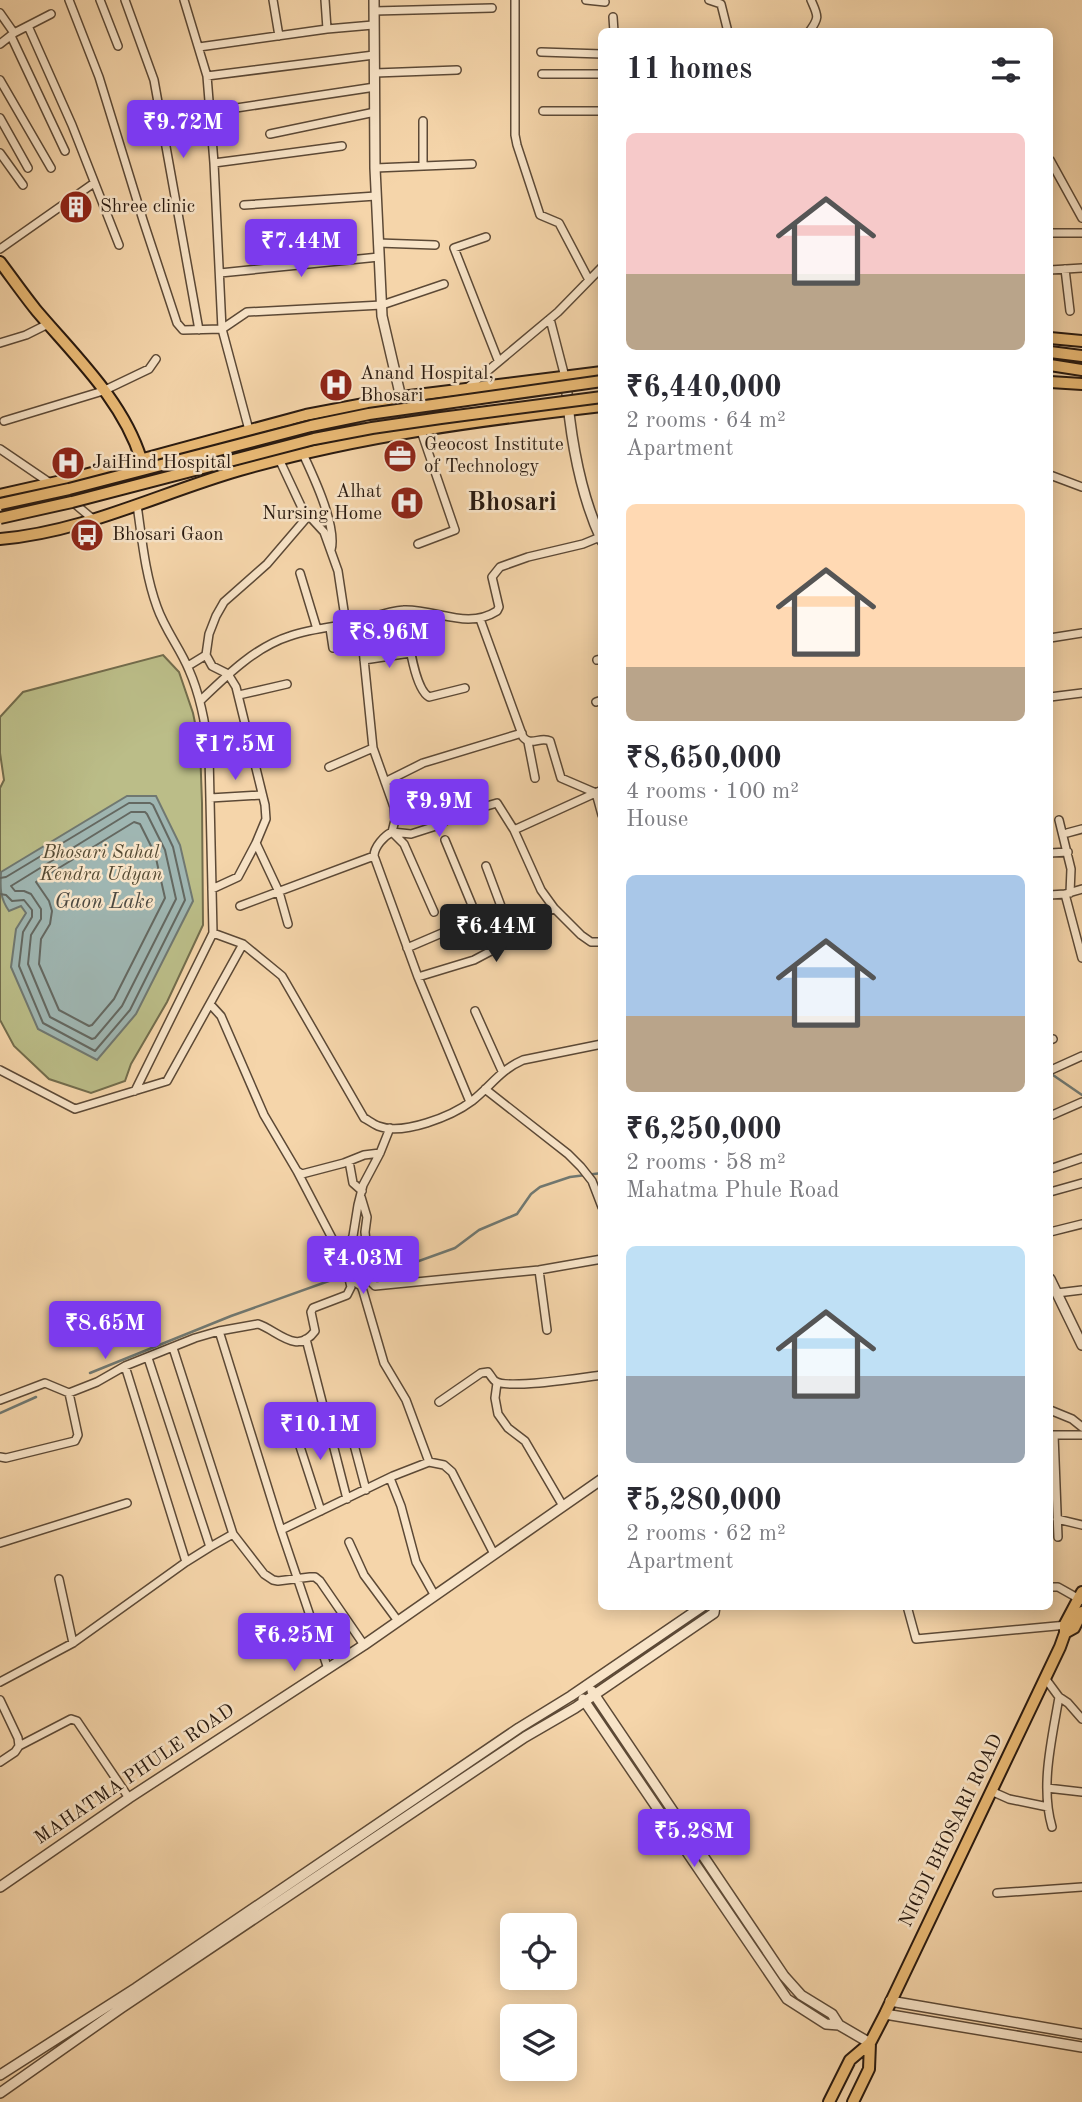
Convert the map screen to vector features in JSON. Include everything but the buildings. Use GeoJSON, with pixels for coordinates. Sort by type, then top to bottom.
{"type":"FeatureCollection","features":[{"type":"Feature","properties":{"kind":"main road"},"geometry":{"type":"LineString","coordinates":[[0,262],[87,369],[128,426],[141,460]]}},
{"type":"Feature","properties":{"kind":"main road"},"geometry":{"type":"LineString","coordinates":[[1053,338],[1082,341]]}},
{"type":"Feature","properties":{"kind":"main road"},"geometry":{"type":"LineString","coordinates":[[1053,352],[1082,356]]}},
{"type":"Feature","properties":{"kind":"main road"},"geometry":{"type":"LineString","coordinates":[[1053,365],[1082,370]]}},
{"type":"Feature","properties":{"kind":"main road"},"geometry":{"type":"LineString","coordinates":[[0,495],[287,420],[401,397],[598,373]]}},
{"type":"Feature","properties":{"kind":"main road"},"geometry":{"type":"LineString","coordinates":[[0,504],[369,414],[598,382]]}},
{"type":"Feature","properties":{"kind":"main road"},"geometry":{"type":"LineString","coordinates":[[1053,382],[1082,384]]}},
{"type":"Feature","properties":{"kind":"main road"},"geometry":{"type":"LineString","coordinates":[[0,518],[314,439],[372,428],[598,398]]}},
{"type":"Feature","properties":{"kind":"main road"},"geometry":{"type":"LineString","coordinates":[[0,539],[51,532],[94,520],[238,470],[302,454],[421,431],[598,406]]}},
{"type":"Feature","properties":{"kind":"main road","name":"NIGDI BHOSARI ROAD"},"geometry":{"type":"LineString","coordinates":[[829,2102],[850,2060],[870,2043],[885,2014],[1081,1597]]}},
{"type":"Feature","properties":{"kind":"main road","name":"NIGDI BHOSARI ROAD"},"geometry":{"type":"LineString","coordinates":[[1068,1628],[1082,1612]]}},
{"type":"Feature","properties":{"kind":"main road","name":"NIGDI BHOSARI ROAD"},"geometry":{"type":"LineString","coordinates":[[852,2102],[869,2069],[870,2043]]}},
{"type":"Feature","properties":{"kind":"street"},"geometry":{"type":"LineString","coordinates":[[69,0],[99,77],[177,323],[183,330],[222,329],[247,312],[382,305],[444,284]]}},
{"type":"Feature","properties":{"kind":"street"},"geometry":{"type":"LineString","coordinates":[[100,0],[118,46]]}},
{"type":"Feature","properties":{"kind":"street"},"geometry":{"type":"LineString","coordinates":[[125,0],[154,80],[199,330]]}},
{"type":"Feature","properties":{"kind":"street"},"geometry":{"type":"LineString","coordinates":[[184,0],[207,76],[222,329],[249,430]]}},
{"type":"Feature","properties":{"kind":"street"},"geometry":{"type":"LineString","coordinates":[[273,0],[278,36]]}},
{"type":"Feature","properties":{"kind":"street"},"geometry":{"type":"LineString","coordinates":[[325,0],[327,29]]}},
{"type":"Feature","properties":{"kind":"street"},"geometry":{"type":"LineString","coordinates":[[374,0],[375,168],[382,316],[409,433]]}},
{"type":"Feature","properties":{"kind":"street"},"geometry":{"type":"LineString","coordinates":[[515,0],[517,145],[540,215],[559,223],[589,280]]}},
{"type":"Feature","properties":{"kind":"street"},"geometry":{"type":"LineString","coordinates":[[586,0],[605,2]]}},
{"type":"Feature","properties":{"kind":"street"},"geometry":{"type":"LineString","coordinates":[[709,0],[721,4],[727,28]]}},
{"type":"Feature","properties":{"kind":"street"},"geometry":{"type":"LineString","coordinates":[[811,0],[817,15],[812,28]]}},
{"type":"Feature","properties":{"kind":"street"},"geometry":{"type":"LineString","coordinates":[[374,11],[492,8]]}},
{"type":"Feature","properties":{"kind":"street"},"geometry":{"type":"LineString","coordinates":[[0,13],[13,34],[65,151]]}},
{"type":"Feature","properties":{"kind":"street"},"geometry":{"type":"LineString","coordinates":[[0,44],[51,14]]}},
{"type":"Feature","properties":{"kind":"street"},"geometry":{"type":"LineString","coordinates":[[613,17],[614,28]]}},
{"type":"Feature","properties":{"kind":"street"},"geometry":{"type":"LineString","coordinates":[[199,47],[373,25]]}},
{"type":"Feature","properties":{"kind":"street"},"geometry":{"type":"LineString","coordinates":[[28,26],[72,125],[119,245]]}},
{"type":"Feature","properties":{"kind":"street"},"geometry":{"type":"LineString","coordinates":[[541,52],[598,54]]}},
{"type":"Feature","properties":{"kind":"street"},"geometry":{"type":"LineString","coordinates":[[207,76],[374,55]]}},
{"type":"Feature","properties":{"kind":"street"},"geometry":{"type":"LineString","coordinates":[[375,73],[457,70]]}},
{"type":"Feature","properties":{"kind":"street"},"geometry":{"type":"LineString","coordinates":[[542,74],[598,74]]}},
{"type":"Feature","properties":{"kind":"street"},"geometry":{"type":"LineString","coordinates":[[0,80],[51,168]]}},
{"type":"Feature","properties":{"kind":"street"},"geometry":{"type":"LineString","coordinates":[[211,112],[375,87]]}},
{"type":"Feature","properties":{"kind":"street"},"geometry":{"type":"LineString","coordinates":[[542,111],[598,111]]}},
{"type":"Feature","properties":{"kind":"street"},"geometry":{"type":"LineString","coordinates":[[270,134],[375,112]]}},
{"type":"Feature","properties":{"kind":"street"},"geometry":{"type":"LineString","coordinates":[[0,118],[28,168]]}},
{"type":"Feature","properties":{"kind":"street"},"geometry":{"type":"LineString","coordinates":[[424,121],[424,166]]}},
{"type":"Feature","properties":{"kind":"street"},"geometry":{"type":"LineString","coordinates":[[214,163],[342,146]]}},
{"type":"Feature","properties":{"kind":"street"},"geometry":{"type":"LineString","coordinates":[[0,153],[23,186]]}},
{"type":"Feature","properties":{"kind":"street"},"geometry":{"type":"LineString","coordinates":[[375,168],[472,164]]}},
{"type":"Feature","properties":{"kind":"street"},"geometry":{"type":"LineString","coordinates":[[1053,165],[1082,218]]}},
{"type":"Feature","properties":{"kind":"street"},"geometry":{"type":"LineString","coordinates":[[0,249],[94,183]]}},
{"type":"Feature","properties":{"kind":"street"},"geometry":{"type":"LineString","coordinates":[[244,205],[376,196]]}},
{"type":"Feature","properties":{"kind":"street"},"geometry":{"type":"LineString","coordinates":[[1053,233],[1082,233]]}},
{"type":"Feature","properties":{"kind":"street"},"geometry":{"type":"LineString","coordinates":[[486,237],[454,248],[498,360]]}},
{"type":"Feature","properties":{"kind":"street"},"geometry":{"type":"LineString","coordinates":[[378,243],[435,245]]}},
{"type":"Feature","properties":{"kind":"street"},"geometry":{"type":"LineString","coordinates":[[220,273],[379,257]]}},
{"type":"Feature","properties":{"kind":"street"},"geometry":{"type":"LineString","coordinates":[[1053,270],[1082,268]]}},
{"type":"Feature","properties":{"kind":"street"},"geometry":{"type":"LineString","coordinates":[[1065,269],[1070,311]]}},
{"type":"Feature","properties":{"kind":"street"},"geometry":{"type":"LineString","coordinates":[[465,390],[550,319],[598,271]]}},
{"type":"Feature","properties":{"kind":"street"},"geometry":{"type":"LineString","coordinates":[[550,319],[565,377],[568,410],[585,499],[598,532]]}},
{"type":"Feature","properties":{"kind":"street"},"geometry":{"type":"LineString","coordinates":[[0,343],[26,335],[48,324]]}},
{"type":"Feature","properties":{"kind":"street"},"geometry":{"type":"LineString","coordinates":[[4,421],[103,391],[149,369],[156,359]]}},
{"type":"Feature","properties":{"kind":"street"},"geometry":{"type":"LineString","coordinates":[[287,420],[330,520],[333,543],[330,551]]}},
{"type":"Feature","properties":{"kind":"street"},"geometry":{"type":"LineString","coordinates":[[418,544],[455,530],[421,431]]}},
{"type":"Feature","properties":{"kind":"street"},"geometry":{"type":"LineString","coordinates":[[0,449],[50,484],[94,520]]}},
{"type":"Feature","properties":{"kind":"street"},"geometry":{"type":"LineString","coordinates":[[279,460],[302,508],[324,532],[338,571],[346,624]]}},
{"type":"Feature","properties":{"kind":"street"},"geometry":{"type":"LineString","coordinates":[[1053,476],[1082,486]]}},
{"type":"Feature","properties":{"kind":"street"},"geometry":{"type":"LineString","coordinates":[[135,1091],[212,933],[208,741],[200,701],[188,666],[156,606],[145,559],[137,505]]}},
{"type":"Feature","properties":{"kind":"street"},"geometry":{"type":"LineString","coordinates":[[212,890],[238,877],[265,820],[262,795],[239,695],[228,674],[212,666],[206,655],[216,616],[224,602],[267,564],[309,515]]}},
{"type":"Feature","properties":{"kind":"street"},"geometry":{"type":"LineString","coordinates":[[200,701],[228,674],[275,642],[290,636],[404,610],[425,611],[462,620],[480,619],[494,613],[499,607],[492,577],[500,567],[528,557],[598,540]]}},
{"type":"Feature","properties":{"kind":"street"},"geometry":{"type":"LineString","coordinates":[[300,573],[317,629]]}},
{"type":"Feature","properties":{"kind":"street"},"geometry":{"type":"LineString","coordinates":[[404,610],[410,653],[423,693],[426,696],[435,696],[465,688]]}},
{"type":"Feature","properties":{"kind":"street"},"geometry":{"type":"LineString","coordinates":[[480,619],[522,733],[528,741],[535,778]]}},
{"type":"Feature","properties":{"kind":"street"},"geometry":{"type":"LineString","coordinates":[[356,622],[363,649],[373,748],[394,807],[392,832]]}},
{"type":"Feature","properties":{"kind":"street"},"geometry":{"type":"LineString","coordinates":[[330,628],[333,648]]}},
{"type":"Feature","properties":{"kind":"street"},"geometry":{"type":"LineString","coordinates":[[1053,638],[1082,633]]}},
{"type":"Feature","properties":{"kind":"street"},"geometry":{"type":"LineString","coordinates":[[364,660],[410,653]]}},
{"type":"Feature","properties":{"kind":"street"},"geometry":{"type":"LineString","coordinates":[[188,666],[206,655]]}},
{"type":"Feature","properties":{"kind":"street"},"geometry":{"type":"LineString","coordinates":[[239,695],[287,684]]}},
{"type":"Feature","properties":{"kind":"street"},"geometry":{"type":"LineString","coordinates":[[1053,699],[1082,694]]}},
{"type":"Feature","properties":{"kind":"street"},"geometry":{"type":"LineString","coordinates":[[385,782],[423,763],[522,733]]}},
{"type":"Feature","properties":{"kind":"street"},"geometry":{"type":"LineString","coordinates":[[528,741],[550,741],[561,778],[598,792]]}},
{"type":"Feature","properties":{"kind":"street"},"geometry":{"type":"LineString","coordinates":[[329,767],[373,748]]}},
{"type":"Feature","properties":{"kind":"street"},"geometry":{"type":"LineString","coordinates":[[514,830],[598,792]]}},
{"type":"Feature","properties":{"kind":"street"},"geometry":{"type":"LineString","coordinates":[[210,798],[262,795]]}},
{"type":"Feature","properties":{"kind":"street"},"geometry":{"type":"LineString","coordinates":[[470,1102],[407,948],[374,856],[377,846],[392,832],[411,834],[496,803],[514,830],[541,890],[554,908],[581,935],[591,942],[598,942]]}},
{"type":"Feature","properties":{"kind":"street"},"geometry":{"type":"LineString","coordinates":[[1063,828],[1071,869],[1068,893],[1082,958]]}},
{"type":"Feature","properties":{"kind":"street"},"geometry":{"type":"LineString","coordinates":[[1053,831],[1063,828],[1082,829]]}},
{"type":"Feature","properties":{"kind":"street"},"geometry":{"type":"LineString","coordinates":[[392,832],[404,844],[434,912]]}},
{"type":"Feature","properties":{"kind":"street"},"geometry":{"type":"LineString","coordinates":[[445,840],[491,951]]}},
{"type":"Feature","properties":{"kind":"street"},"geometry":{"type":"LineString","coordinates":[[256,843],[279,892],[288,925]]}},
{"type":"Feature","properties":{"kind":"street"},"geometry":{"type":"LineString","coordinates":[[1053,853],[1068,852]]}},
{"type":"Feature","properties":{"kind":"street"},"geometry":{"type":"LineString","coordinates":[[240,905],[374,856]]}},
{"type":"Feature","properties":{"kind":"street"},"geometry":{"type":"LineString","coordinates":[[485,866],[511,933]]}},
{"type":"Feature","properties":{"kind":"street"},"geometry":{"type":"LineString","coordinates":[[1053,895],[1082,889]]}},
{"type":"Feature","properties":{"kind":"street"},"geometry":{"type":"LineString","coordinates":[[418,977],[474,960],[491,951],[511,933],[554,908]]}},
{"type":"Feature","properties":{"kind":"street"},"geometry":{"type":"LineString","coordinates":[[407,948],[449,930]]}},
{"type":"Feature","properties":{"kind":"street"},"geometry":{"type":"LineString","coordinates":[[212,933],[243,944],[282,976],[364,1118],[378,1126],[412,1127],[470,1102],[502,1071],[523,1060],[598,1045]]}},
{"type":"Feature","properties":{"kind":"street"},"geometry":{"type":"LineString","coordinates":[[0,1070],[75,1109],[167,1081],[243,944]]}},
{"type":"Feature","properties":{"kind":"street"},"geometry":{"type":"LineString","coordinates":[[0,1400],[45,1383],[69,1394],[125,1366],[219,1331],[258,1324],[288,1341],[306,1339],[315,1331],[311,1312],[313,1308],[333,1302],[347,1294],[351,1287],[346,1266],[297,1171],[264,1115],[221,1016],[210,1004]]}},
{"type":"Feature","properties":{"kind":"street"},"geometry":{"type":"LineString","coordinates":[[475,1012],[502,1071]]}},
{"type":"Feature","properties":{"kind":"street"},"geometry":{"type":"LineString","coordinates":[[1053,1069],[1082,1056]]}},
{"type":"Feature","properties":{"kind":"street"},"geometry":{"type":"LineString","coordinates":[[485,1089],[568,1154],[592,1181],[598,1197]]}},
{"type":"Feature","properties":{"kind":"street"},"geometry":{"type":"LineString","coordinates":[[1053,1115],[1082,1102]]}},
{"type":"Feature","properties":{"kind":"street"},"geometry":{"type":"LineString","coordinates":[[346,1266],[361,1193],[390,1128]]}},
{"type":"Feature","properties":{"kind":"street"},"geometry":{"type":"LineString","coordinates":[[297,1171],[302,1174],[380,1153]]}},
{"type":"Feature","properties":{"kind":"street"},"geometry":{"type":"LineString","coordinates":[[1053,1168],[1082,1157]]}},
{"type":"Feature","properties":{"kind":"street"},"geometry":{"type":"LineString","coordinates":[[349,1161],[353,1183],[361,1193],[367,1217],[370,1281],[375,1286],[539,1270],[598,1260]]}},
{"type":"Feature","properties":{"kind":"street"},"geometry":{"type":"LineString","coordinates":[[1053,1191],[1082,1183]]}},
{"type":"Feature","properties":{"kind":"street"},"geometry":{"type":"LineString","coordinates":[[1053,1231],[1082,1224]]}},
{"type":"Feature","properties":{"kind":"street"},"geometry":{"type":"LineString","coordinates":[[539,1270],[547,1330]]}},
{"type":"Feature","properties":{"kind":"street"},"geometry":{"type":"LineString","coordinates":[[349,1279],[363,1291],[384,1363],[406,1399],[429,1462]]}},
{"type":"Feature","properties":{"kind":"street"},"geometry":{"type":"LineString","coordinates":[[1053,1284],[1082,1345]]}},
{"type":"Feature","properties":{"kind":"street"},"geometry":{"type":"LineString","coordinates":[[1058,1293],[1082,1290]]}},
{"type":"Feature","properties":{"kind":"street"},"geometry":{"type":"LineString","coordinates":[[219,1331],[328,1669]]}},
{"type":"Feature","properties":{"kind":"street"},"geometry":{"type":"LineString","coordinates":[[306,1339],[347,1499]]}},
{"type":"Feature","properties":{"kind":"street"},"geometry":{"type":"LineString","coordinates":[[173,1348],[233,1534],[264,1574],[278,1581],[310,1577],[320,1581],[364,1645]]}},
{"type":"Feature","properties":{"kind":"street"},"geometry":{"type":"LineString","coordinates":[[148,1358],[210,1547]]}},
{"type":"Feature","properties":{"kind":"street"},"geometry":{"type":"LineString","coordinates":[[125,1366],[186,1562]]}},
{"type":"Feature","properties":{"kind":"street"},"geometry":{"type":"LineString","coordinates":[[439,1402],[481,1373],[488,1372],[497,1383],[495,1398],[498,1414],[508,1428],[525,1441],[563,1506]]}},
{"type":"Feature","properties":{"kind":"street"},"geometry":{"type":"LineString","coordinates":[[497,1383],[535,1383],[598,1375]]}},
{"type":"Feature","properties":{"kind":"street"},"geometry":{"type":"LineString","coordinates":[[0,1458],[75,1441],[78,1435],[69,1394]]}},
{"type":"Feature","properties":{"kind":"street"},"geometry":{"type":"LineString","coordinates":[[1053,1411],[1072,1419],[1082,1427]]}},
{"type":"Feature","properties":{"kind":"street"},"geometry":{"type":"LineString","coordinates":[[292,1422],[321,1511]]}},
{"type":"Feature","properties":{"kind":"street"},"geometry":{"type":"LineString","coordinates":[[348,1422],[366,1490]]}},
{"type":"Feature","properties":{"kind":"street"},"geometry":{"type":"LineString","coordinates":[[1053,1435],[1082,1435]]}},
{"type":"Feature","properties":{"kind":"street"},"geometry":{"type":"LineString","coordinates":[[1053,1452],[1058,1537]]}},
{"type":"Feature","properties":{"kind":"street"},"geometry":{"type":"LineString","coordinates":[[281,1530],[429,1462],[443,1465],[452,1472],[494,1555]]}},
{"type":"Feature","properties":{"kind":"street"},"geometry":{"type":"LineString","coordinates":[[390,1478],[401,1506],[416,1562],[435,1596]]}},
{"type":"Feature","properties":{"kind":"street","name":"MAHATMA PHULE ROAD"},"geometry":{"type":"LineString","coordinates":[[0,1887],[129,1798],[364,1645],[598,1482]]}},
{"type":"Feature","properties":{"kind":"street"},"geometry":{"type":"LineString","coordinates":[[0,1542],[127,1503]]}},
{"type":"Feature","properties":{"kind":"street"},"geometry":{"type":"LineString","coordinates":[[1057,1519],[1082,1525]]}},
{"type":"Feature","properties":{"kind":"street"},"geometry":{"type":"LineString","coordinates":[[0,1682],[74,1643],[186,1562],[233,1534]]}},
{"type":"Feature","properties":{"kind":"street"},"geometry":{"type":"LineString","coordinates":[[349,1542],[364,1576],[398,1621]]}},
{"type":"Feature","properties":{"kind":"street"},"geometry":{"type":"LineString","coordinates":[[59,1579],[74,1643]]}},
{"type":"Feature","properties":{"kind":"street"},"geometry":{"type":"LineString","coordinates":[[1053,1587],[1081,1597]]}},
{"type":"Feature","properties":{"kind":"street"},"geometry":{"type":"LineString","coordinates":[[0,2075],[136,1988],[697,1610]]}},
{"type":"Feature","properties":{"kind":"street"},"geometry":{"type":"LineString","coordinates":[[0,2093],[121,2008],[525,1737],[594,1695],[714,1613],[714,1610]]}},
{"type":"Feature","properties":{"kind":"street"},"geometry":{"type":"LineString","coordinates":[[908,1610],[916,1639],[1068,1628]]}},
{"type":"Feature","properties":{"kind":"street"},"geometry":{"type":"LineString","coordinates":[[1045,1678],[1059,1697],[1081,1716]]}},
{"type":"Feature","properties":{"kind":"street"},"geometry":{"type":"LineString","coordinates":[[587,1685],[784,1976],[801,1995],[832,2014],[839,2025]]}},
{"type":"Feature","properties":{"kind":"street"},"geometry":{"type":"LineString","coordinates":[[578,1692],[775,1983],[794,2004],[826,2024],[839,2025],[870,2043]]}},
{"type":"Feature","properties":{"kind":"street"},"geometry":{"type":"LineString","coordinates":[[1052,1827],[1047,1788],[1050,1746],[1059,1697]]}},
{"type":"Feature","properties":{"kind":"street"},"geometry":{"type":"LineString","coordinates":[[0,1700],[18,1738],[19,1746]]}},
{"type":"Feature","properties":{"kind":"street"},"geometry":{"type":"LineString","coordinates":[[0,1762],[19,1746],[71,1719],[77,1721],[129,1798]]}},
{"type":"Feature","properties":{"kind":"street"},"geometry":{"type":"LineString","coordinates":[[1047,1788],[1082,1792]]}},
{"type":"Feature","properties":{"kind":"street"},"geometry":{"type":"LineString","coordinates":[[990,1791],[1009,1799],[1048,1807]]}},
{"type":"Feature","properties":{"kind":"street"},"geometry":{"type":"LineString","coordinates":[[388,1816],[394,1825]]}},
{"type":"Feature","properties":{"kind":"street"},"geometry":{"type":"LineString","coordinates":[[997,1893],[1082,1887]]}},
{"type":"Feature","properties":{"kind":"street"},"geometry":{"type":"LineString","coordinates":[[890,2001],[1082,2034]]}},
{"type":"Feature","properties":{"kind":"street"},"geometry":{"type":"LineString","coordinates":[[951,2025],[953,2012]]}},
{"type":"Feature","properties":{"kind":"street"},"geometry":{"type":"LineString","coordinates":[[885,2014],[1082,2047]]}},
{"type":"Feature","properties":{"kind":"street"},"geometry":{"type":"LineString","coordinates":[[995,2032],[996,2020]]}},
{"type":"Feature","properties":{"kind":"green space","name":"Bhosari Sahal Kendra Udyan"},"geometry":{"type":"Polygon","coordinates":[[[163,655],[179,672],[193,713],[200,747],[203,925],[167,1002],[131,1064],[125,1081],[91,1093],[49,1079],[14,1046],[0,1020],[0,788],[4,780],[0,753],[0,717],[23,692],[163,655]]]}},
{"type":"Feature","properties":{"kind":"water","name":"Gaon Lake"},"geometry":{"type":"Polygon","coordinates":[[[127,796],[156,796],[180,845],[193,901],[136,1014],[97,1060],[38,1029],[11,967],[16,929],[26,913],[21,906],[9,911],[1,893],[1,872],[127,796]]]}},
{"type":"Feature","properties":{"kind":"waterway"},"geometry":{"type":"LineString","coordinates":[[1053,1075],[1082,1095]]}},
{"type":"Feature","properties":{"kind":"waterway"},"geometry":{"type":"LineString","coordinates":[[380,1275],[455,1248],[479,1230],[517,1214],[531,1194],[540,1187],[570,1177],[598,1174]]}},
{"type":"Feature","properties":{"kind":"waterway"},"geometry":{"type":"LineString","coordinates":[[90,1373],[231,1316],[340,1277]]}},
{"type":"Feature","properties":{"kind":"waterway"},"geometry":{"type":"LineString","coordinates":[[0,1413],[36,1397]]}},
{"type":"Feature","properties":{"kind":"place","name":"Shree clinic"},"geometry":{"type":"Point","coordinates":[76,207]}},
{"type":"Feature","properties":{"kind":"place","name":"Anand Hospital, Bhosari"},"geometry":{"type":"Point","coordinates":[336,385]}},
{"type":"Feature","properties":{"kind":"place","name":"Geocost Institute of Technology"},"geometry":{"type":"Point","coordinates":[400,456]}},
{"type":"Feature","properties":{"kind":"place","name":"JaiHind Hospital"},"geometry":{"type":"Point","coordinates":[68,463]}},
{"type":"Feature","properties":{"kind":"place","name":"Alhat Nursing Home"},"geometry":{"type":"Point","coordinates":[407,503]}},
{"type":"Feature","properties":{"kind":"place","name":"Bhosari Gaon"},"geometry":{"type":"Point","coordinates":[87,535]}},
{"type":"Feature","properties":{"kind":"district","name":"Bhosari"},"geometry":{"type":"Point","coordinates":[512,503]}}]}
